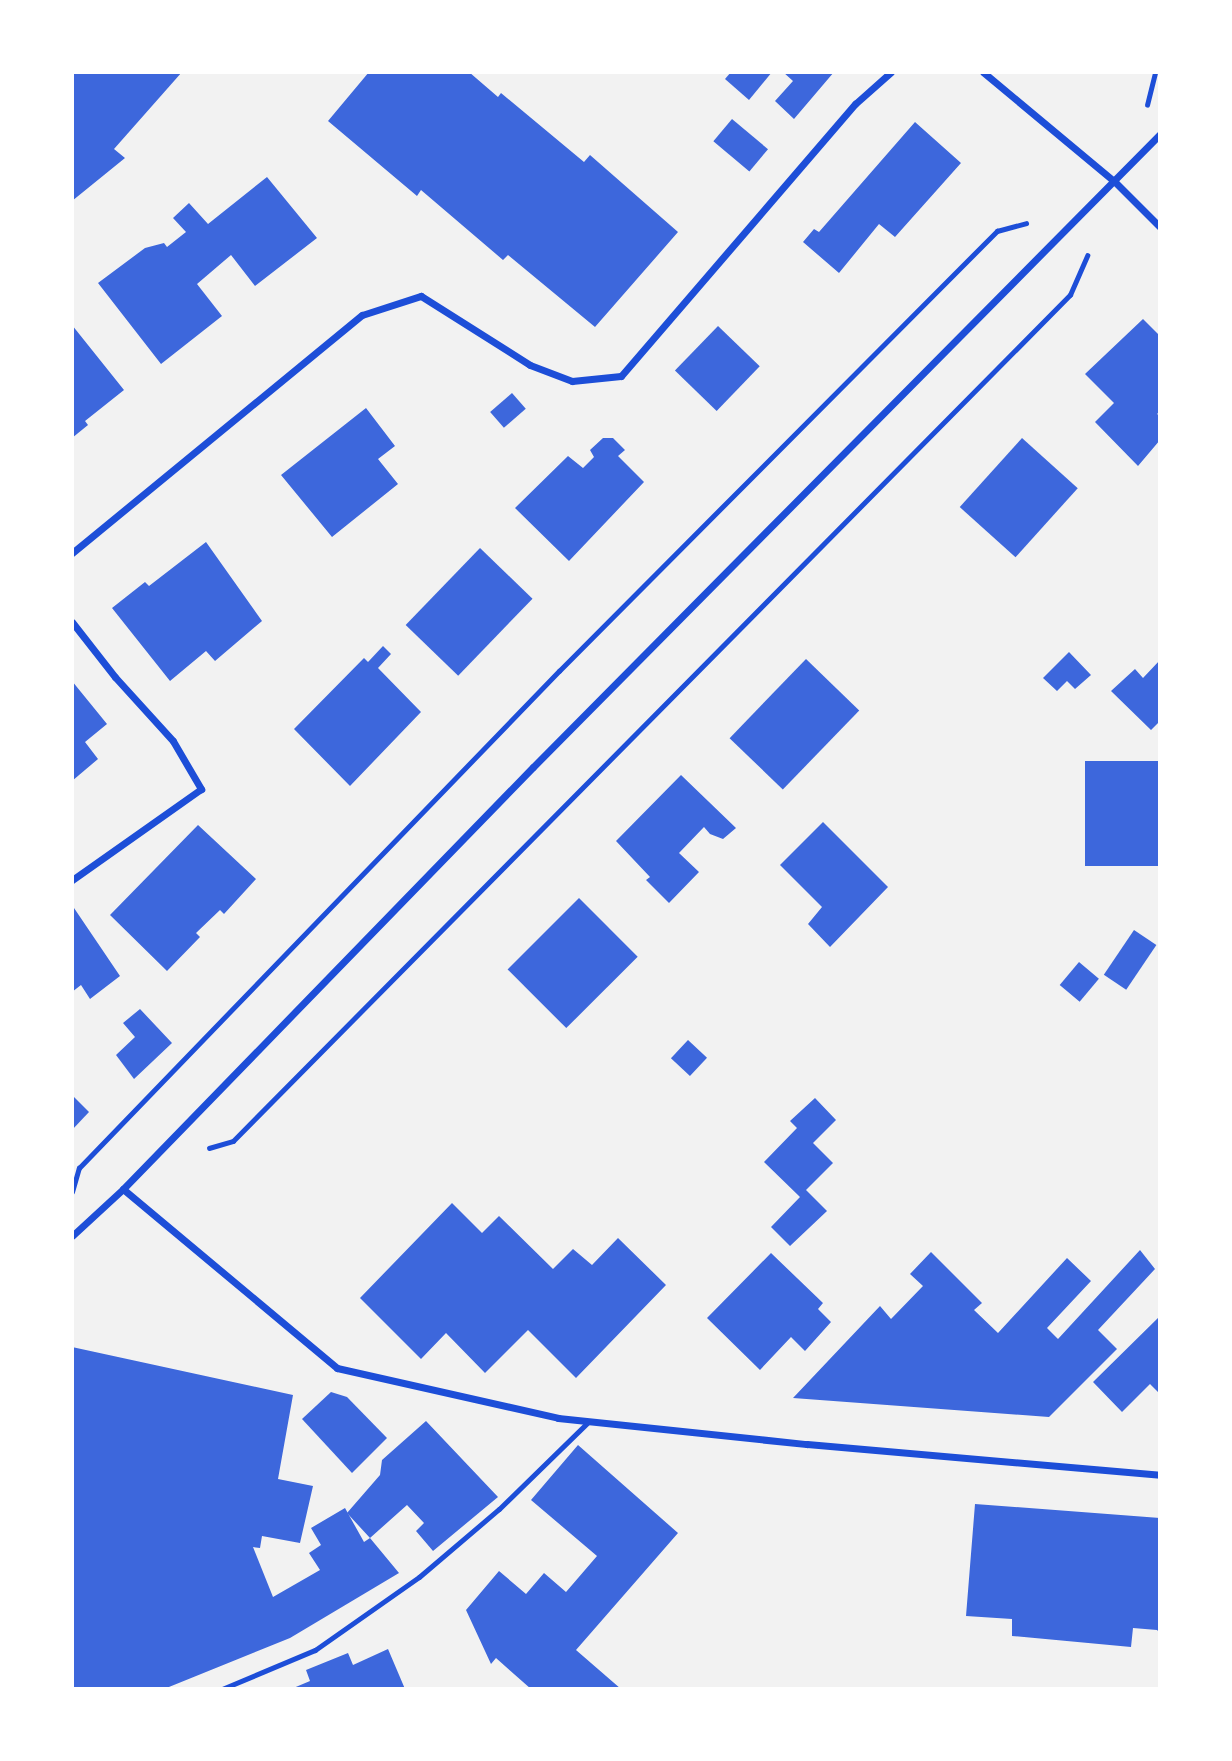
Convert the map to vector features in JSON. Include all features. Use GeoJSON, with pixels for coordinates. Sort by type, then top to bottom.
{"type":"FeatureCollection","features":[{"type":"Feature","properties":{"kind":"street"},"geometry":{"type":"LineString","coordinates":[[72,553],[362,315],[421,296],[530,365],[572,380],[621,376],[855,104],[891,72]]}},
{"type":"Feature","properties":{"kind":"street"},"geometry":{"type":"LineString","coordinates":[[983,72],[1115,182],[1160,227]]}},
{"type":"Feature","properties":{"kind":"street"},"geometry":{"type":"LineString","coordinates":[[72,1236],[123,1189],[553,747],[1160,134]]}},
{"type":"Feature","properties":{"kind":"street"},"geometry":{"type":"LineString","coordinates":[[72,622],[114,677],[173,741],[201,789],[72,880]]}},
{"type":"Feature","properties":{"kind":"street"},"geometry":{"type":"LineString","coordinates":[[123,1189],[337,1368],[558,1418],[588,1422],[1160,1475]]}},
{"type":"Feature","properties":{"kind":"lane"},"geometry":{"type":"LineString","coordinates":[[222,1689],[315,1650],[419,1577],[499,1509],[588,1422]]}},
{"type":"Feature","properties":{"kind":"path"},"geometry":{"type":"LineString","coordinates":[[72,1193],[79,1168],[559,671],[997,232],[1023,225],[1033,216]]}},
{"type":"Feature","properties":{"kind":"path"},"geometry":{"type":"LineString","coordinates":[[200,1151],[233,1141],[243,1131],[1070,295],[1084,259],[1093,250]]}},
{"type":"Feature","properties":{"kind":"building"},"geometry":{"type":"Polygon","coordinates":[[[72,72],[182,72],[114,149],[125,158],[72,201],[72,72]]]}},
{"type":"Feature","properties":{"kind":"building"},"geometry":{"type":"Polygon","coordinates":[[[369,72],[469,72],[498,97],[501,93],[584,162],[590,155],[678,232],[595,327],[508,255],[503,260],[421,190],[417,196],[328,121],[369,72]]]}},
{"type":"Feature","properties":{"kind":"building"},"geometry":{"type":"Polygon","coordinates":[[[731,72],[772,72],[749,100],[725,79],[731,72]]]}},
{"type":"Feature","properties":{"kind":"building"},"geometry":{"type":"Polygon","coordinates":[[[783,72],[834,72],[794,119],[775,101],[793,81],[783,72]]]}},
{"type":"Feature","properties":{"kind":"building"},"geometry":{"type":"Polygon","coordinates":[[[732,119],[768,149],[749,171],[713,141],[732,119]]]}},
{"type":"Feature","properties":{"kind":"building"},"geometry":{"type":"Polygon","coordinates":[[[915,122],[961,163],[895,237],[879,224],[839,273],[803,242],[814,229],[819,232],[915,122]]]}},
{"type":"Feature","properties":{"kind":"building"},"geometry":{"type":"Polygon","coordinates":[[[267,177],[317,238],[255,286],[231,255],[197,284],[222,316],[161,364],[98,283],[145,248],[164,243],[167,247],[186,232],[173,218],[189,203],[208,224],[267,177]]]}},
{"type":"Feature","properties":{"kind":"building"},"geometry":{"type":"Polygon","coordinates":[[[1143,319],[1160,336],[1160,411],[1157,414],[1160,416],[1160,440],[1138,466],[1095,422],[1114,403],[1085,374],[1143,319]]]}},
{"type":"Feature","properties":{"kind":"building"},"geometry":{"type":"Polygon","coordinates":[[[72,325],[124,390],[85,421],[88,425],[72,438],[72,325]]]}},
{"type":"Feature","properties":{"kind":"building"},"geometry":{"type":"Polygon","coordinates":[[[718,326],[760,366],[717,411],[675,371],[718,326]]]}},
{"type":"Feature","properties":{"kind":"building"},"geometry":{"type":"Polygon","coordinates":[[[512,393],[526,409],[504,428],[490,412],[512,393]]]}},
{"type":"Feature","properties":{"kind":"building"},"geometry":{"type":"Polygon","coordinates":[[[366,408],[395,446],[378,459],[398,484],[332,537],[281,475],[366,408]]]}},
{"type":"Feature","properties":{"kind":"building"},"geometry":{"type":"Polygon","coordinates":[[[603,438],[613,438],[625,450],[618,456],[644,482],[569,561],[515,508],[568,456],[583,468],[594,457],[590,450],[603,438]]]}},
{"type":"Feature","properties":{"kind":"building"},"geometry":{"type":"Polygon","coordinates":[[[1022,438],[1078,488],[1016,557],[960,507],[1022,438]]]}},
{"type":"Feature","properties":{"kind":"building"},"geometry":{"type":"Polygon","coordinates":[[[206,542],[262,621],[215,661],[206,651],[170,681],[112,608],[145,582],[149,586],[206,542]]]}},
{"type":"Feature","properties":{"kind":"building"},"geometry":{"type":"Polygon","coordinates":[[[480,548],[533,599],[458,676],[406,625],[480,548]]]}},
{"type":"Feature","properties":{"kind":"building"},"geometry":{"type":"Polygon","coordinates":[[[383,646],[391,654],[378,668],[421,712],[350,786],[294,729],[364,658],[368,662],[383,646]]]}},
{"type":"Feature","properties":{"kind":"building"},"geometry":{"type":"Polygon","coordinates":[[[1069,652],[1091,675],[1075,689],[1067,681],[1057,691],[1043,678],[1069,652]]]}},
{"type":"Feature","properties":{"kind":"building"},"geometry":{"type":"Polygon","coordinates":[[[806,659],[859,710],[783,790],[730,738],[806,659]]]}},
{"type":"Feature","properties":{"kind":"building"},"geometry":{"type":"Polygon","coordinates":[[[1160,660],[1160,721],[1151,730],[1111,691],[1135,669],[1143,678],[1160,660]]]}},
{"type":"Feature","properties":{"kind":"building"},"geometry":{"type":"Polygon","coordinates":[[[72,681],[107,724],[85,742],[98,759],[72,781],[72,681]]]}},
{"type":"Feature","properties":{"kind":"building"},"geometry":{"type":"Polygon","coordinates":[[[1085,761],[1160,761],[1160,866],[1085,866],[1085,761]]]}},
{"type":"Feature","properties":{"kind":"building"},"geometry":{"type":"Polygon","coordinates":[[[681,775],[736,828],[723,839],[710,834],[704,827],[679,853],[699,872],[669,903],[646,880],[650,877],[616,841],[681,775]]]}},
{"type":"Feature","properties":{"kind":"building"},"geometry":{"type":"Polygon","coordinates":[[[823,822],[888,887],[830,947],[808,924],[822,907],[780,865],[823,822]]]}},
{"type":"Feature","properties":{"kind":"building"},"geometry":{"type":"Polygon","coordinates":[[[198,825],[256,879],[224,914],[220,910],[196,933],[200,937],[167,971],[110,915],[198,825]]]}},
{"type":"Feature","properties":{"kind":"building"},"geometry":{"type":"Polygon","coordinates":[[[579,898],[638,957],[566,1028],[508,969],[579,898]]]}},
{"type":"Feature","properties":{"kind":"building"},"geometry":{"type":"Polygon","coordinates":[[[74,908],[120,976],[90,999],[81,985],[72,992],[74,908]]]}},
{"type":"Feature","properties":{"kind":"building"},"geometry":{"type":"Polygon","coordinates":[[[1134,930],[1156,945],[1126,990],[1104,975],[1134,930]]]}},
{"type":"Feature","properties":{"kind":"building"},"geometry":{"type":"Polygon","coordinates":[[[1079,962],[1099,979],[1080,1002],[1060,985],[1079,962]]]}},
{"type":"Feature","properties":{"kind":"building"},"geometry":{"type":"Polygon","coordinates":[[[140,1009],[172,1043],[134,1079],[116,1055],[135,1037],[123,1023],[140,1009]]]}},
{"type":"Feature","properties":{"kind":"building"},"geometry":{"type":"Polygon","coordinates":[[[688,1040],[707,1058],[690,1076],[671,1058],[688,1040]]]}},
{"type":"Feature","properties":{"kind":"building"},"geometry":{"type":"Polygon","coordinates":[[[72,1095],[89,1112],[72,1130],[72,1095]]]}},
{"type":"Feature","properties":{"kind":"building"},"geometry":{"type":"Polygon","coordinates":[[[815,1098],[836,1120],[813,1143],[833,1163],[806,1190],[827,1211],[790,1246],[771,1227],[800,1197],[764,1162],[797,1128],[790,1121],[815,1098]]]}},
{"type":"Feature","properties":{"kind":"building"},"geometry":{"type":"Polygon","coordinates":[[[452,1203],[482,1233],[499,1216],[553,1269],[573,1249],[592,1265],[618,1238],[666,1285],[576,1378],[528,1330],[485,1373],[446,1333],[421,1359],[360,1298],[452,1203]]]}},
{"type":"Feature","properties":{"kind":"building"},"geometry":{"type":"Polygon","coordinates":[[[1140,1250],[1155,1269],[1098,1330],[1117,1349],[1049,1417],[793,1398],[880,1306],[891,1319],[923,1286],[910,1274],[931,1252],[982,1303],[974,1310],[998,1333],[1067,1258],[1091,1281],[1047,1328],[1058,1339],[1140,1250]]]}},
{"type":"Feature","properties":{"kind":"building"},"geometry":{"type":"Polygon","coordinates":[[[771,1253],[823,1303],[818,1309],[831,1322],[805,1351],[791,1337],[760,1370],[707,1318],[771,1253]]]}},
{"type":"Feature","properties":{"kind":"building"},"geometry":{"type":"Polygon","coordinates":[[[1160,1316],[1160,1394],[1150,1384],[1122,1412],[1093,1382],[1160,1316]]]}},
{"type":"Feature","properties":{"kind":"building"},"geometry":{"type":"Polygon","coordinates":[[[72,1347],[293,1395],[278,1479],[313,1486],[300,1543],[262,1536],[260,1548],[253,1547],[273,1597],[320,1570],[309,1553],[321,1545],[311,1528],[345,1508],[364,1542],[370,1538],[399,1573],[290,1638],[164,1689],[75,1689],[72,1682],[72,1347]]]}},
{"type":"Feature","properties":{"kind":"building"},"geometry":{"type":"Polygon","coordinates":[[[331,1392],[347,1397],[387,1438],[352,1473],[302,1419],[331,1392]]]}},
{"type":"Feature","properties":{"kind":"building"},"geometry":{"type":"Polygon","coordinates":[[[426,1421],[498,1497],[433,1551],[416,1531],[424,1523],[407,1505],[370,1538],[347,1513],[380,1475],[382,1460],[426,1421]]]}},
{"type":"Feature","properties":{"kind":"building"},"geometry":{"type":"Polygon","coordinates":[[[578,1445],[678,1533],[576,1650],[621,1689],[531,1689],[496,1658],[491,1664],[466,1610],[499,1571],[526,1594],[544,1573],[566,1592],[597,1556],[531,1500],[578,1445]]]}},
{"type":"Feature","properties":{"kind":"building"},"geometry":{"type":"Polygon","coordinates":[[[975,1504],[1160,1518],[1160,1633],[1157,1630],[1133,1628],[1131,1647],[1012,1636],[1012,1619],[966,1616],[975,1504]]]}},
{"type":"Feature","properties":{"kind":"building"},"geometry":{"type":"Polygon","coordinates":[[[388,1649],[405,1689],[291,1689],[310,1681],[306,1670],[348,1653],[353,1665],[388,1649]]]}}]}
